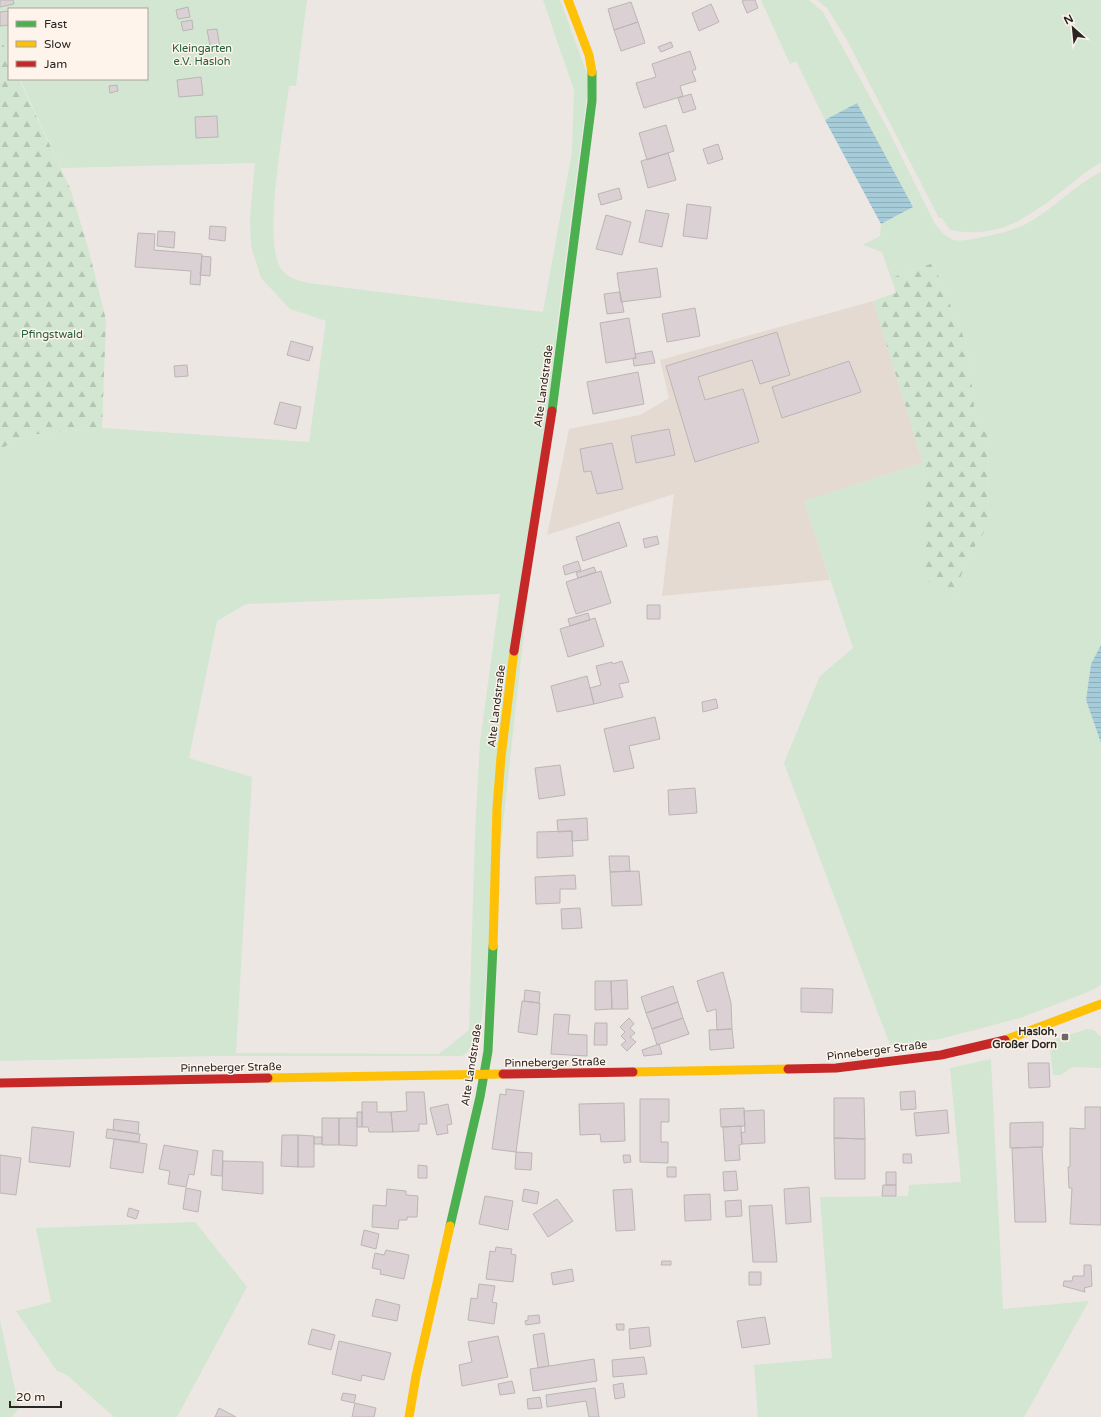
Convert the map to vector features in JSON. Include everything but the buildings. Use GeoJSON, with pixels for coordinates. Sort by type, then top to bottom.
{"type":"FeatureCollection","features":[{"type":"Feature","properties":{"kind":"street","name":"Alte Landstraße"},"geometry":{"type":"LineString","coordinates":[[409,1417],[416,1376],[484,1076],[490,1035],[497,817],[502,757],[519,614],[549,435],[592,101],[593,76],[589,55],[568,0]]}},
{"type":"Feature","properties":{"kind":"street","name":"Pinneberger Straße"},"geometry":{"type":"LineString","coordinates":[[0,1083],[484,1076],[836,1068],[941,1055],[1008,1039],[1101,1004]]}},
{"type":"Feature","properties":{"kind":"shaded area"},"geometry":{"type":"Polygon","coordinates":[[[873,301],[923,463],[804,501],[830,580],[662,596],[674,494],[547,535],[569,429],[640,415],[669,398],[660,360],[873,301]]]}},
{"type":"Feature","properties":{"kind":"green space","name":"Kleingarten e.V. Hasloh"},"geometry":{"type":"Polygon","coordinates":[[[0,0],[307,0],[296,86],[289,86],[276,182],[274,236],[276,257],[282,270],[293,278],[315,284],[543,312],[572,152],[574,90],[543,0],[560,0],[589,79],[558,319],[482,1017],[473,1044],[462,1056],[216,1056],[0,1061],[0,449],[28,435],[102,428],[309,442],[326,321],[290,309],[261,278],[251,246],[250,217],[255,163],[61,168],[20,80],[148,80],[148,8],[8,8],[8,54],[0,37],[0,0]],[[500,594],[246,604],[217,621],[189,758],[252,777],[236,1053],[439,1054],[469,1030],[475,834],[480,742],[500,594]]]}},
{"type":"Feature","properties":{"kind":"green space"},"geometry":{"type":"Polygon","coordinates":[[[761,0],[809,0],[823,12],[886,126],[935,224],[946,236],[951,239],[961,241],[967,240],[1000,233],[1026,224],[1045,212],[1091,177],[1101,172],[1101,645],[1091,664],[1086,700],[1101,743],[1101,985],[1088,992],[1020,1018],[940,1039],[890,1045],[784,763],[820,676],[853,648],[804,501],[923,463],[925,484],[952,596],[972,551],[988,526],[987,433],[975,416],[968,348],[933,263],[891,278],[882,252],[863,245],[880,236],[881,224],[913,207],[857,103],[825,120],[796,61],[790,64],[761,0]]]}},
{"type":"Feature","properties":{"kind":"green space"},"geometry":{"type":"Polygon","coordinates":[[[817,0],[1101,0],[1101,163],[1093,167],[1043,205],[1016,222],[1001,228],[986,231],[969,232],[950,230],[942,218],[939,218],[847,40],[827,8],[817,0]]]}},
{"type":"Feature","properties":{"kind":"green space","name":"Pfingstwald"},"geometry":{"type":"Polygon","coordinates":[[[0,37],[8,55],[8,80],[19,80],[70,188],[89,251],[106,320],[102,428],[28,435],[0,449],[0,37]]]}},
{"type":"Feature","properties":{"kind":"green space"},"geometry":{"type":"Polygon","coordinates":[[[933,263],[968,348],[975,416],[987,433],[988,526],[972,551],[952,596],[924,579],[925,484],[923,463],[873,301],[896,293],[891,278],[933,263]]]}},
{"type":"Feature","properties":{"kind":"green space"},"geometry":{"type":"Polygon","coordinates":[[[1088,1029],[1094,1030],[1101,1037],[1101,1068],[1072,1067],[1061,1075],[1053,1075],[1049,1041],[1088,1029]]]}},
{"type":"Feature","properties":{"kind":"green space"},"geometry":{"type":"Polygon","coordinates":[[[991,1059],[1003,1309],[1089,1301],[1024,1417],[758,1417],[754,1365],[832,1358],[820,1197],[908,1196],[909,1185],[961,1182],[950,1068],[991,1059]]]}},
{"type":"Feature","properties":{"kind":"green space"},"geometry":{"type":"Polygon","coordinates":[[[195,1222],[247,1287],[177,1417],[114,1417],[67,1375],[57,1371],[16,1311],[51,1302],[36,1228],[195,1222]]]}},
{"type":"Feature","properties":{"kind":"green space"},"geometry":{"type":"Polygon","coordinates":[[[0,1320],[19,1408],[12,1417],[0,1417],[0,1320]]]}},
{"type":"Feature","properties":{"kind":"water"},"geometry":{"type":"Polygon","coordinates":[[[857,103],[913,207],[881,224],[825,120],[857,103]]]}},
{"type":"Feature","properties":{"kind":"water"},"geometry":{"type":"Polygon","coordinates":[[[1101,645],[1101,743],[1086,700],[1091,664],[1101,645]]]}},
{"type":"Feature","properties":{"kind":"traffic: fast"},"geometry":{"type":"LineString","coordinates":[[552,411],[592,101],[592,72]]}},
{"type":"Feature","properties":{"kind":"traffic: fast"},"geometry":{"type":"LineString","coordinates":[[450,1226],[480,1097],[488,1051],[493,946]]}},
{"type":"Feature","properties":{"kind":"traffic: slow"},"geometry":{"type":"LineString","coordinates":[[568,0],[589,55],[592,72]]}},
{"type":"Feature","properties":{"kind":"traffic: slow"},"geometry":{"type":"LineString","coordinates":[[493,946],[497,808],[501,757],[514,651]]}},
{"type":"Feature","properties":{"kind":"traffic: slow"},"geometry":{"type":"LineString","coordinates":[[1005,1040],[1101,1004]]}},
{"type":"Feature","properties":{"kind":"traffic: slow"},"geometry":{"type":"LineString","coordinates":[[633,1072],[788,1069]]}},
{"type":"Feature","properties":{"kind":"traffic: slow"},"geometry":{"type":"LineString","coordinates":[[268,1078],[503,1074]]}},
{"type":"Feature","properties":{"kind":"traffic: slow"},"geometry":{"type":"LineString","coordinates":[[409,1417],[416,1376],[450,1226]]}},
{"type":"Feature","properties":{"kind":"traffic: jam"},"geometry":{"type":"LineString","coordinates":[[514,651],[552,411]]}},
{"type":"Feature","properties":{"kind":"traffic: jam"},"geometry":{"type":"LineString","coordinates":[[788,1069],[836,1068],[941,1055],[1005,1040]]}},
{"type":"Feature","properties":{"kind":"traffic: jam"},"geometry":{"type":"LineString","coordinates":[[503,1074],[633,1072]]}},
{"type":"Feature","properties":{"kind":"traffic: jam"},"geometry":{"type":"LineString","coordinates":[[0,1083],[268,1078]]}},
{"type":"Feature","properties":{"kind":"place","name":"Hasloh, Großer Dorn"},"geometry":{"type":"Point","coordinates":[1065,1037]}}]}
